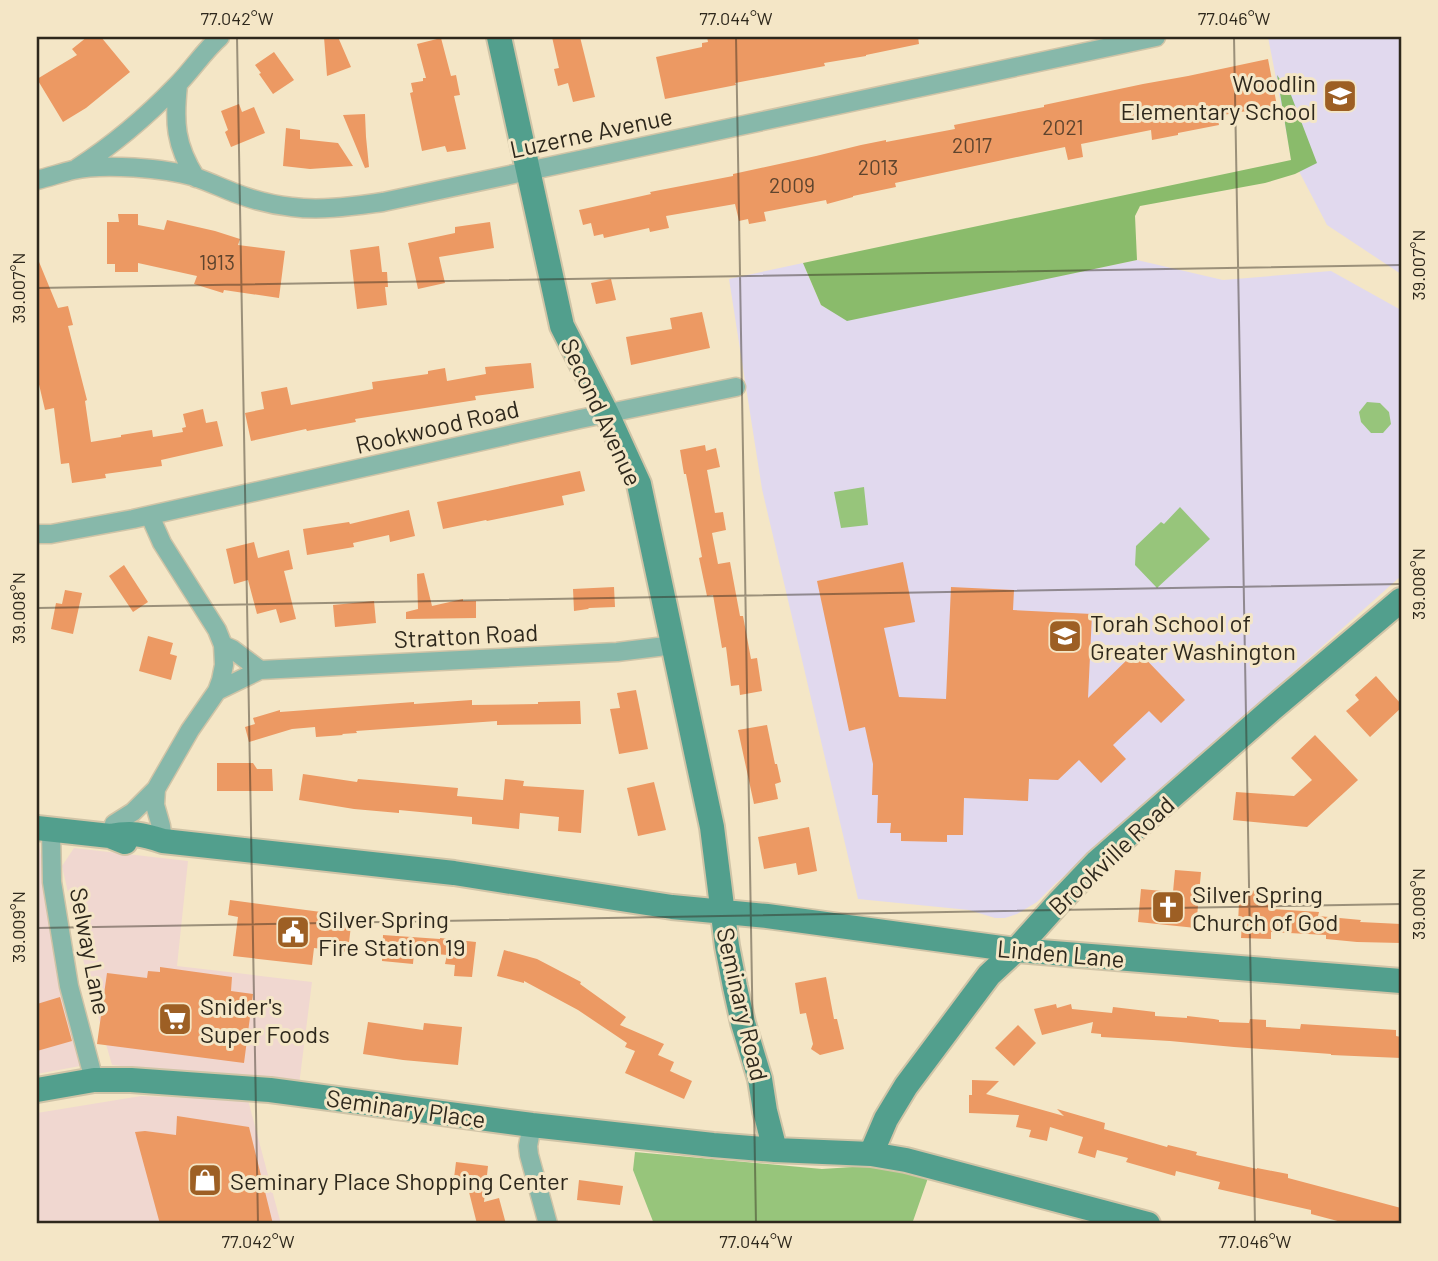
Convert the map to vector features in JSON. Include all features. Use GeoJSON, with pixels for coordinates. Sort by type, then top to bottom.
{"type":"FeatureCollection","features":[{"type":"Feature","properties":{"kind":"street"},"geometry":{"type":"LineString","coordinates":[[74,169],[156,106],[220,37]]}},
{"type":"Feature","properties":{"kind":"street","name":"Second Avenue"},"geometry":{"type":"LineString","coordinates":[[499,37],[562,327],[639,484],[712,827],[723,912]]}},
{"type":"Feature","properties":{"kind":"street","name":"Luzerne Avenue"},"geometry":{"type":"LineString","coordinates":[[37,180],[74,169],[102,166],[196,177],[238,194],[292,207],[315,209],[383,202],[1116,41],[1156,37]]}},
{"type":"Feature","properties":{"kind":"street"},"geometry":{"type":"LineString","coordinates":[[178,85],[175,106],[178,141],[184,160],[196,177]]}},
{"type":"Feature","properties":{"kind":"street","name":"Rookwood Road"},"geometry":{"type":"LineString","coordinates":[[37,534],[51,534],[150,516],[736,387]]}},
{"type":"Feature","properties":{"kind":"street"},"geometry":{"type":"LineString","coordinates":[[110,836],[114,824],[133,812],[156,789],[216,691],[223,665],[223,645],[211,618],[162,543],[150,516]]}},
{"type":"Feature","properties":{"kind":"street","name":"Brookville Road"},"geometry":{"type":"LineString","coordinates":[[871,1154],[886,1119],[906,1086],[982,984],[1097,862],[1401,600]]}},
{"type":"Feature","properties":{"kind":"street"},"geometry":{"type":"LineString","coordinates":[[223,645],[260,670]]}},
{"type":"Feature","properties":{"kind":"street","name":"Stratton Road"},"geometry":{"type":"LineString","coordinates":[[216,691],[260,670],[617,652],[674,645]]}},
{"type":"Feature","properties":{"kind":"street"},"geometry":{"type":"LineString","coordinates":[[156,789],[155,805],[163,841]]}},
{"type":"Feature","properties":{"kind":"street","name":"Seminary Road"},"geometry":{"type":"LineString","coordinates":[[44,829],[110,836],[139,847],[163,841],[454,873],[672,907],[723,912],[735,987],[760,1079],[775,1150]]}},
{"type":"Feature","properties":{"kind":"street","name":"Selway Lane"},"geometry":{"type":"LineString","coordinates":[[44,829],[69,986],[94,1080]]}},
{"type":"Feature","properties":{"kind":"street","name":"Linden Lane"},"geometry":{"type":"LineString","coordinates":[[723,912],[1016,950],[1401,981]]}},
{"type":"Feature","properties":{"kind":"street","name":"Seminary Place"},"geometry":{"type":"LineString","coordinates":[[37,1090],[94,1080],[270,1090],[532,1125],[775,1150]]}},
{"type":"Feature","properties":{"kind":"street"},"geometry":{"type":"LineString","coordinates":[[532,1125],[529,1155],[548,1224]]}},
{"type":"Feature","properties":{"kind":"street"},"geometry":{"type":"LineString","coordinates":[[775,1150],[871,1154],[920,1164],[1148,1224]]}},
{"type":"Feature","properties":{"kind":"shaded area","name":"Woodlin Elementary School"},"geometry":{"type":"Polygon","coordinates":[[[1268,37],[1401,37],[1401,274],[1327,225],[1291,156],[1268,37]]]}},
{"type":"Feature","properties":{"kind":"shaded area","name":"Torah School of Greater Washington"},"geometry":{"type":"Polygon","coordinates":[[[1137,260],[1223,280],[1331,271],[1401,310],[1401,576],[1037,902],[1017,914],[995,918],[969,910],[858,899],[762,489],[729,279],[803,263],[821,305],[848,320],[1137,260]]]}},
{"type":"Feature","properties":{"kind":"shaded area"},"geometry":{"type":"Polygon","coordinates":[[[37,845],[80,1066],[37,1074],[37,845]]]}},
{"type":"Feature","properties":{"kind":"shaded area"},"geometry":{"type":"Polygon","coordinates":[[[74,848],[188,861],[177,966],[312,982],[299,1085],[112,1065],[88,981],[62,866],[74,848]]]}},
{"type":"Feature","properties":{"kind":"shaded area"},"geometry":{"type":"Polygon","coordinates":[[[141,1096],[248,1100],[281,1224],[37,1224],[37,1113],[141,1096]]]}},
{"type":"Feature","properties":{"kind":"green space"},"geometry":{"type":"Polygon","coordinates":[[[1277,75],[1291,95],[1317,163],[1295,174],[1265,183],[1140,206],[1135,216],[1137,260],[847,321],[821,305],[803,263],[1291,160],[1277,75]]]}},
{"type":"Feature","properties":{"kind":"green space"},"geometry":{"type":"Polygon","coordinates":[[[1367,402],[1380,403],[1389,412],[1391,424],[1383,433],[1371,433],[1361,422],[1359,412],[1367,402]]]}},
{"type":"Feature","properties":{"kind":"green space"},"geometry":{"type":"Polygon","coordinates":[[[864,487],[868,525],[841,528],[834,492],[864,487]]]}},
{"type":"Feature","properties":{"kind":"green space"},"geometry":{"type":"Polygon","coordinates":[[[1180,507],[1210,539],[1157,588],[1135,565],[1136,546],[1161,522],[1164,524],[1180,507]]]}},
{"type":"Feature","properties":{"kind":"green space"},"geometry":{"type":"Polygon","coordinates":[[[635,1152],[822,1169],[868,1166],[928,1178],[912,1224],[654,1224],[633,1170],[635,1152]]]}},
{"type":"Feature","properties":{"kind":"building"},"geometry":{"type":"Polygon","coordinates":[[[87,37],[101,37],[130,72],[86,108],[63,122],[37,79],[77,55],[72,49],[87,37]]]}},
{"type":"Feature","properties":{"kind":"building"},"geometry":{"type":"Polygon","coordinates":[[[324,37],[338,37],[351,67],[327,76],[324,37]]]}},
{"type":"Feature","properties":{"kind":"building"},"geometry":{"type":"Polygon","coordinates":[[[552,37],[580,37],[595,97],[573,102],[568,83],[558,86],[554,69],[559,68],[552,37]]]}},
{"type":"Feature","properties":{"kind":"building"},"geometry":{"type":"Polygon","coordinates":[[[707,37],[918,37],[919,44],[665,99],[656,57],[702,47],[702,43],[708,42],[707,37]]]}},
{"type":"Feature","properties":{"kind":"building"},"geometry":{"type":"Polygon","coordinates":[[[441,38],[451,76],[456,75],[460,95],[454,96],[466,149],[447,152],[445,146],[422,151],[410,93],[413,92],[411,83],[426,78],[417,44],[441,38]]]}},
{"type":"Feature","properties":{"kind":"building"},"geometry":{"type":"Polygon","coordinates":[[[274,52],[294,80],[273,94],[255,65],[274,52]]]}},
{"type":"Feature","properties":{"kind":"building"},"geometry":{"type":"Polygon","coordinates":[[[1268,59],[1277,106],[1217,116],[1219,125],[1178,135],[1152,140],[1151,130],[1081,144],[1083,157],[1068,160],[1065,147],[895,183],[896,187],[827,204],[826,200],[764,212],[766,221],[749,224],[748,219],[739,221],[735,204],[666,216],[669,228],[650,232],[649,228],[604,238],[603,234],[594,236],[591,223],[583,225],[579,210],[861,145],[955,129],[954,125],[1268,59]]]}},
{"type":"Feature","properties":{"kind":"building"},"geometry":{"type":"Polygon","coordinates":[[[239,104],[242,112],[254,107],[265,133],[231,147],[221,111],[239,104]]]}},
{"type":"Feature","properties":{"kind":"building"},"geometry":{"type":"Polygon","coordinates":[[[365,114],[369,167],[365,168],[343,115],[365,114]]]}},
{"type":"Feature","properties":{"kind":"building"},"geometry":{"type":"Polygon","coordinates":[[[286,128],[300,130],[300,139],[338,143],[353,166],[310,169],[283,166],[286,128]]]}},
{"type":"Feature","properties":{"kind":"building"},"geometry":{"type":"Polygon","coordinates":[[[118,214],[138,214],[138,225],[164,230],[167,220],[240,239],[238,245],[285,251],[279,298],[224,290],[223,293],[194,284],[197,276],[138,263],[138,272],[115,272],[115,264],[107,264],[107,222],[119,222],[118,214]]]}},
{"type":"Feature","properties":{"kind":"building"},"geometry":{"type":"Polygon","coordinates":[[[490,222],[494,248],[439,257],[445,283],[418,289],[408,243],[455,233],[455,227],[490,222]]]}},
{"type":"Feature","properties":{"kind":"building"},"geometry":{"type":"Polygon","coordinates":[[[379,246],[382,272],[387,272],[387,305],[357,309],[350,250],[379,246]]]}},
{"type":"Feature","properties":{"kind":"building"},"geometry":{"type":"Polygon","coordinates":[[[37,257],[58,308],[68,306],[73,325],[68,326],[87,400],[91,442],[152,430],[153,437],[183,432],[182,428],[186,427],[183,414],[203,409],[206,423],[217,421],[223,446],[161,460],[162,466],[105,474],[106,478],[72,483],[69,463],[61,464],[54,408],[45,410],[37,376],[37,257]]]}},
{"type":"Feature","properties":{"kind":"building"},"geometry":{"type":"Polygon","coordinates":[[[611,279],[616,300],[596,304],[591,283],[611,279]]]}},
{"type":"Feature","properties":{"kind":"building"},"geometry":{"type":"Polygon","coordinates":[[[702,312],[710,348],[631,365],[626,337],[672,329],[670,318],[702,312]]]}},
{"type":"Feature","properties":{"kind":"building"},"geometry":{"type":"Polygon","coordinates":[[[531,363],[534,388],[475,396],[476,400],[355,419],[356,422],[251,441],[245,413],[264,409],[261,392],[287,387],[291,405],[373,389],[372,382],[428,374],[428,371],[445,368],[447,381],[486,374],[485,367],[531,363]]]}},
{"type":"Feature","properties":{"kind":"building"},"geometry":{"type":"Polygon","coordinates":[[[705,445],[706,451],[716,448],[720,467],[707,470],[715,513],[723,512],[726,530],[712,533],[718,564],[730,562],[740,616],[743,616],[751,659],[757,658],[762,691],[740,695],[739,685],[731,686],[726,647],[722,648],[713,595],[707,596],[699,558],[702,557],[680,450],[705,445]]]}},
{"type":"Feature","properties":{"kind":"building"},"geometry":{"type":"Polygon","coordinates":[[[580,471],[585,491],[562,496],[564,505],[443,529],[437,502],[580,471]]]}},
{"type":"Feature","properties":{"kind":"building"},"geometry":{"type":"Polygon","coordinates":[[[409,510],[415,536],[390,542],[389,535],[353,543],[354,547],[307,555],[303,529],[350,524],[409,510]]]}},
{"type":"Feature","properties":{"kind":"building"},"geometry":{"type":"Polygon","coordinates":[[[254,542],[258,558],[289,550],[293,569],[284,571],[296,619],[280,623],[276,609],[257,614],[248,580],[234,584],[226,549],[254,542]]]}},
{"type":"Feature","properties":{"kind":"building"},"geometry":{"type":"Polygon","coordinates":[[[903,562],[915,622],[884,628],[899,697],[946,699],[951,587],[1014,590],[1013,610],[1092,614],[1088,698],[1137,650],[1185,700],[1161,723],[1149,711],[1113,745],[1126,759],[1101,783],[1079,760],[1058,780],[1029,779],[1028,801],[964,798],[963,835],[947,835],[947,842],[901,841],[901,833],[890,833],[891,823],[877,823],[878,795],[872,795],[873,764],[865,727],[849,731],[817,581],[903,562]]]}},
{"type":"Feature","properties":{"kind":"building"},"geometry":{"type":"Polygon","coordinates":[[[124,565],[148,602],[133,612],[109,576],[124,565]]]}},
{"type":"Feature","properties":{"kind":"building"},"geometry":{"type":"Polygon","coordinates":[[[424,573],[432,606],[463,599],[476,601],[476,618],[406,619],[406,612],[418,609],[417,574],[424,573]]]}},
{"type":"Feature","properties":{"kind":"building"},"geometry":{"type":"Polygon","coordinates":[[[614,587],[615,607],[574,611],[573,589],[614,587]]]}},
{"type":"Feature","properties":{"kind":"building"},"geometry":{"type":"Polygon","coordinates":[[[65,590],[82,593],[73,634],[51,629],[56,603],[62,604],[65,590]]]}},
{"type":"Feature","properties":{"kind":"building"},"geometry":{"type":"Polygon","coordinates":[[[374,601],[376,623],[335,627],[333,605],[374,601]]]}},
{"type":"Feature","properties":{"kind":"building"},"geometry":{"type":"Polygon","coordinates":[[[148,636],[173,643],[170,654],[177,656],[171,680],[139,671],[148,636]]]}},
{"type":"Feature","properties":{"kind":"building"},"geometry":{"type":"Polygon","coordinates":[[[1376,676],[1401,704],[1401,708],[1370,737],[1346,711],[1359,700],[1355,695],[1376,676]]]}},
{"type":"Feature","properties":{"kind":"building"},"geometry":{"type":"Polygon","coordinates":[[[636,690],[648,749],[619,754],[610,709],[620,708],[617,693],[636,690]]]}},
{"type":"Feature","properties":{"kind":"building"},"geometry":{"type":"Polygon","coordinates":[[[472,700],[472,705],[580,701],[581,724],[497,725],[497,721],[356,731],[357,733],[316,737],[315,727],[292,729],[249,742],[245,727],[255,724],[253,718],[280,710],[472,700]]]}},
{"type":"Feature","properties":{"kind":"building"},"geometry":{"type":"Polygon","coordinates":[[[767,725],[781,782],[775,784],[778,799],[754,804],[738,730],[767,725]]]}},
{"type":"Feature","properties":{"kind":"building"},"geometry":{"type":"Polygon","coordinates":[[[1315,735],[1358,780],[1307,827],[1233,820],[1236,792],[1294,796],[1312,780],[1291,758],[1315,735]]]}},
{"type":"Feature","properties":{"kind":"building"},"geometry":{"type":"Polygon","coordinates":[[[217,763],[253,763],[257,769],[272,769],[273,791],[217,791],[217,763]]]}},
{"type":"Feature","properties":{"kind":"building"},"geometry":{"type":"Polygon","coordinates":[[[303,774],[357,782],[358,779],[458,788],[457,796],[503,800],[505,779],[524,781],[523,786],[584,790],[581,833],[558,831],[559,817],[520,813],[519,829],[472,824],[472,817],[354,809],[299,800],[303,774]]]}},
{"type":"Feature","properties":{"kind":"building"},"geometry":{"type":"Polygon","coordinates":[[[654,782],[666,830],[638,836],[627,788],[654,782]]]}},
{"type":"Feature","properties":{"kind":"building"},"geometry":{"type":"Polygon","coordinates":[[[809,827],[817,871],[798,875],[796,863],[764,869],[758,837],[809,827]]]}},
{"type":"Feature","properties":{"kind":"building","name":"Silver Spring Church of God"},"geometry":{"type":"Polygon","coordinates":[[[1175,870],[1201,872],[1196,928],[1138,922],[1141,889],[1173,892],[1175,870]]]}},
{"type":"Feature","properties":{"kind":"building"},"geometry":{"type":"Polygon","coordinates":[[[1245,890],[1273,892],[1272,909],[1319,912],[1318,916],[1361,920],[1360,922],[1401,924],[1401,943],[1357,942],[1326,939],[1326,935],[1271,932],[1271,939],[1241,938],[1242,924],[1238,924],[1239,902],[1244,903],[1245,890]]]}},
{"type":"Feature","properties":{"kind":"building","name":"Silver Spring Fire Station 19"},"geometry":{"type":"Polygon","coordinates":[[[230,900],[352,916],[348,952],[314,948],[312,965],[233,956],[238,917],[228,915],[230,900]]]}},
{"type":"Feature","properties":{"kind":"building"},"geometry":{"type":"Polygon","coordinates":[[[383,935],[476,942],[472,977],[454,976],[455,965],[445,964],[447,955],[414,952],[413,964],[382,961],[383,935]]]}},
{"type":"Feature","properties":{"kind":"building"},"geometry":{"type":"Polygon","coordinates":[[[504,950],[537,959],[581,982],[580,984],[626,1017],[620,1025],[664,1044],[658,1055],[674,1062],[670,1071],[692,1081],[684,1099],[625,1073],[635,1051],[625,1047],[627,1043],[578,1010],[524,981],[497,976],[504,950]]]}},
{"type":"Feature","properties":{"kind":"building","name":"Snider's Super Foods"},"geometry":{"type":"Polygon","coordinates":[[[160,967],[232,977],[231,991],[253,994],[244,1063],[97,1044],[107,973],[147,978],[148,971],[160,972],[160,967]]]}},
{"type":"Feature","properties":{"kind":"building"},"geometry":{"type":"Polygon","coordinates":[[[826,977],[834,1019],[837,1019],[844,1049],[820,1055],[811,1049],[813,1044],[806,1013],[800,1014],[795,983],[826,977]]]}},
{"type":"Feature","properties":{"kind":"building"},"geometry":{"type":"Polygon","coordinates":[[[60,997],[72,1041],[37,1051],[37,1004],[60,997]]]}},
{"type":"Feature","properties":{"kind":"building"},"geometry":{"type":"Polygon","coordinates":[[[1056,1004],[1057,1008],[1071,1004],[1072,1009],[1112,1013],[1113,1007],[1155,1012],[1155,1016],[1187,1016],[1219,1022],[1249,1023],[1250,1019],[1266,1020],[1266,1027],[1300,1029],[1301,1024],[1396,1030],[1396,1036],[1401,1037],[1401,1058],[1101,1037],[1101,1034],[1091,1033],[1093,1022],[1042,1035],[1034,1009],[1056,1004]]]}},
{"type":"Feature","properties":{"kind":"building"},"geometry":{"type":"Polygon","coordinates":[[[368,1022],[423,1030],[424,1023],[462,1027],[458,1065],[363,1054],[368,1022]]]}},
{"type":"Feature","properties":{"kind":"building"},"geometry":{"type":"Polygon","coordinates":[[[1018,1025],[1036,1043],[1014,1066],[995,1048],[1018,1025]]]}},
{"type":"Feature","properties":{"kind":"building"},"geometry":{"type":"Polygon","coordinates":[[[972,1080],[999,1081],[986,1094],[1064,1116],[1057,1109],[1105,1123],[1104,1129],[1167,1147],[1168,1145],[1197,1152],[1196,1155],[1288,1174],[1288,1178],[1401,1208],[1401,1224],[1349,1224],[1311,1214],[1311,1210],[1218,1189],[1220,1182],[1176,1171],[1175,1176],[1126,1162],[1128,1158],[1097,1150],[1095,1158],[1078,1153],[1083,1137],[1050,1127],[1047,1141],[1029,1137],[1031,1130],[1016,1127],[1019,1115],[969,1113],[972,1080]]]}},
{"type":"Feature","properties":{"kind":"building","name":"Seminary Place Shopping Center"},"geometry":{"type":"Polygon","coordinates":[[[177,1116],[249,1127],[273,1224],[160,1224],[135,1132],[176,1135],[177,1116]]]}},
{"type":"Feature","properties":{"kind":"building"},"geometry":{"type":"Polygon","coordinates":[[[456,1162],[488,1166],[484,1202],[499,1198],[506,1224],[477,1224],[468,1188],[453,1186],[456,1162]]]}},
{"type":"Feature","properties":{"kind":"building"},"geometry":{"type":"Polygon","coordinates":[[[579,1180],[623,1186],[620,1205],[577,1200],[579,1180]]]}},
{"type":"Feature","properties":{"kind":"place","name":"Woodlin Elementary School"},"geometry":{"type":"Point","coordinates":[1340,96]}},
{"type":"Feature","properties":{"kind":"place","name":"Torah School of Greater Washington"},"geometry":{"type":"Point","coordinates":[1065,636]}},
{"type":"Feature","properties":{"kind":"place","name":"Silver Spring Church of God"},"geometry":{"type":"Point","coordinates":[1168,907]}},
{"type":"Feature","properties":{"kind":"place","name":"Silver Spring Fire Station 19"},"geometry":{"type":"Point","coordinates":[293,932]}},
{"type":"Feature","properties":{"kind":"place","name":"Snider's Super Foods"},"geometry":{"type":"Point","coordinates":[175,1019]}},
{"type":"Feature","properties":{"kind":"place","name":"Seminary Place Shopping Center"},"geometry":{"type":"Point","coordinates":[205,1180]}}]}
